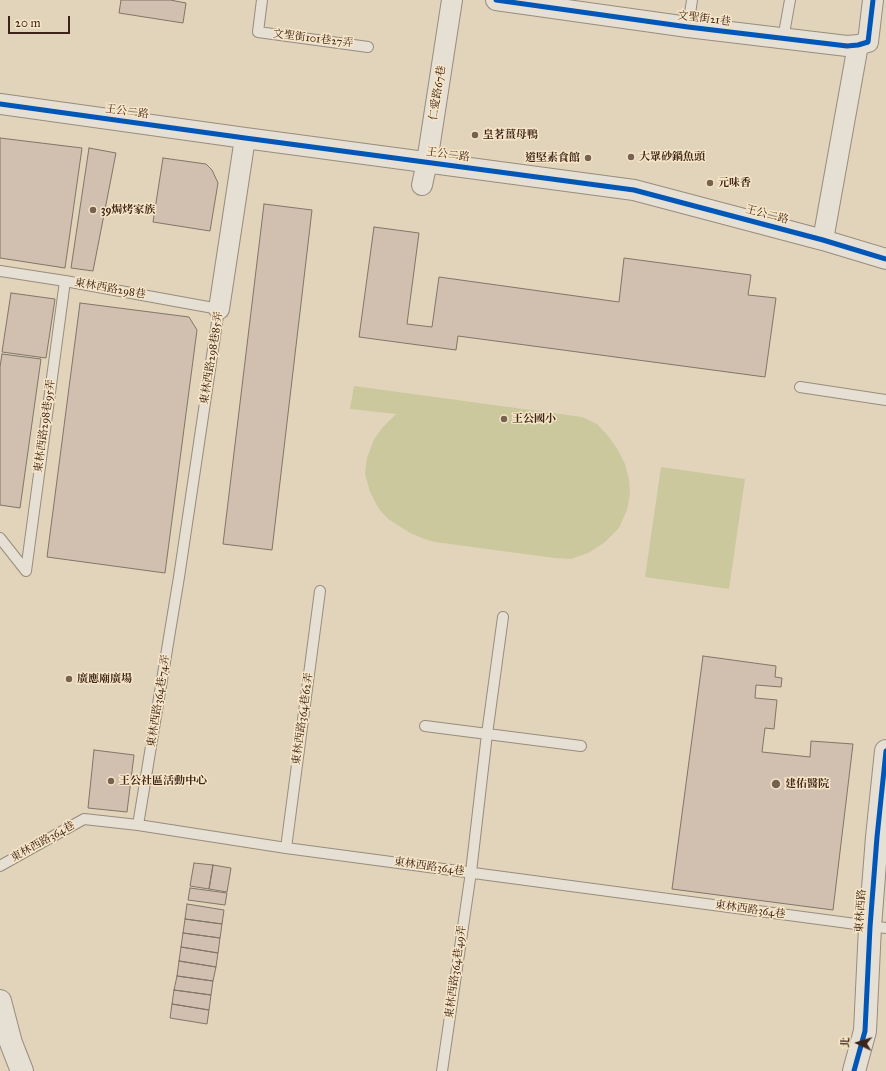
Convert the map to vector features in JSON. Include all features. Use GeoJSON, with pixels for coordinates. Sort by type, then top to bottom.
{"type":"FeatureCollection","features":[{"type":"Feature","properties":{"kind":"street","name":"仁愛路67巷"},"geometry":{"type":"LineString","coordinates":[[422,185],[427,162],[452,0]]}},
{"type":"Feature","properties":{"kind":"street","name":"文聖街21巷"},"geometry":{"type":"LineString","coordinates":[[496,0],[784,39],[847,46],[858,45]]}},
{"type":"Feature","properties":{"kind":"street"},"geometry":{"type":"LineString","coordinates":[[823,240],[858,45],[868,42],[873,0]]}},
{"type":"Feature","properties":{"kind":"street","name":"王公二路"},"geometry":{"type":"LineString","coordinates":[[0,104],[634,190],[823,240],[886,259]]}},
{"type":"Feature","properties":{"kind":"street","name":"東林西路298巷85弄"},"geometry":{"type":"LineString","coordinates":[[219,309],[245,138]]}},
{"type":"Feature","properties":{"kind":"street","name":"東林西路"},"geometry":{"type":"LineString","coordinates":[[854,1071],[865,1031],[878,928],[886,751]]}},
{"type":"Feature","properties":{"kind":"street"},"geometry":{"type":"LineString","coordinates":[[0,1001],[6,1046],[22,1071]]}},
{"type":"Feature","properties":{"kind":"lane","name":"文聖街101巷27弄"},"geometry":{"type":"LineString","coordinates":[[262,0],[258,32],[368,46]]}},
{"type":"Feature","properties":{"kind":"lane"},"geometry":{"type":"LineString","coordinates":[[688,27],[692,0]]}},
{"type":"Feature","properties":{"kind":"lane"},"geometry":{"type":"LineString","coordinates":[[784,39],[790,0]]}},
{"type":"Feature","properties":{"kind":"lane","name":"東林西路298巷"},"geometry":{"type":"LineString","coordinates":[[0,271],[65,281],[219,309]]}},
{"type":"Feature","properties":{"kind":"lane","name":"東林西路298巷95弄"},"geometry":{"type":"LineString","coordinates":[[0,538],[26,571],[65,281]]}},
{"type":"Feature","properties":{"kind":"lane","name":"東林西路298巷85弄"},"geometry":{"type":"LineString","coordinates":[[179,577],[219,309]]}},
{"type":"Feature","properties":{"kind":"lane"},"geometry":{"type":"LineString","coordinates":[[800,387],[886,400]]}},
{"type":"Feature","properties":{"kind":"lane","name":"東林西路364巷74弄"},"geometry":{"type":"LineString","coordinates":[[138,826],[179,577]]}},
{"type":"Feature","properties":{"kind":"lane","name":"東林西路364巷62弄"},"geometry":{"type":"LineString","coordinates":[[286,848],[320,591]]}},
{"type":"Feature","properties":{"kind":"lane","name":"東林西路364巷49弄"},"geometry":{"type":"LineString","coordinates":[[442,1071],[471,872],[487,734],[503,617]]}},
{"type":"Feature","properties":{"kind":"lane"},"geometry":{"type":"LineString","coordinates":[[425,726],[581,746]]}},
{"type":"Feature","properties":{"kind":"lane","name":"東林西路364巷"},"geometry":{"type":"LineString","coordinates":[[0,866],[84,819],[286,848],[878,928]]}},
{"type":"Feature","properties":{"kind":"shaded area"},"geometry":{"type":"Polygon","coordinates":[[[354,386],[582,417],[597,424],[618,450],[625,464],[629,479],[630,494],[627,510],[619,528],[604,543],[588,553],[571,559],[435,542],[410,533],[388,519],[379,509],[370,492],[365,474],[367,458],[374,439],[396,414],[350,409],[354,386]]]}},
{"type":"Feature","properties":{"kind":"shaded area"},"geometry":{"type":"Polygon","coordinates":[[[661,467],[745,479],[729,589],[645,577],[661,467]]]}},
{"type":"Feature","properties":{"kind":"building"},"geometry":{"type":"Polygon","coordinates":[[[121,0],[170,0],[186,3],[183,23],[119,13],[121,0]]]}},
{"type":"Feature","properties":{"kind":"building"},"geometry":{"type":"Polygon","coordinates":[[[0,138],[82,148],[65,268],[0,258],[0,138]]]}},
{"type":"Feature","properties":{"kind":"building","name":"39焗烤家族"},"geometry":{"type":"Polygon","coordinates":[[[89,148],[116,153],[93,271],[71,268],[89,148]]]}},
{"type":"Feature","properties":{"kind":"building"},"geometry":{"type":"Polygon","coordinates":[[[163,158],[206,164],[212,170],[218,183],[210,231],[153,222],[163,158]]]}},
{"type":"Feature","properties":{"kind":"building"},"geometry":{"type":"Polygon","coordinates":[[[264,204],[312,210],[272,550],[223,544],[264,204]]]}},
{"type":"Feature","properties":{"kind":"building"},"geometry":{"type":"Polygon","coordinates":[[[374,227],[419,233],[407,324],[432,327],[439,277],[619,302],[624,258],[751,275],[748,295],[776,298],[765,377],[458,336],[456,350],[359,337],[374,227]]]}},
{"type":"Feature","properties":{"kind":"building"},"geometry":{"type":"Polygon","coordinates":[[[11,293],[55,299],[46,358],[2,352],[11,293]]]}},
{"type":"Feature","properties":{"kind":"building"},"geometry":{"type":"Polygon","coordinates":[[[80,303],[189,317],[197,330],[165,573],[47,557],[80,303]]]}},
{"type":"Feature","properties":{"kind":"building"},"geometry":{"type":"Polygon","coordinates":[[[2,354],[41,359],[20,508],[0,505],[0,367],[2,354]]]}},
{"type":"Feature","properties":{"kind":"building","name":"建佑醫院"},"geometry":{"type":"Polygon","coordinates":[[[703,656],[776,666],[775,677],[782,678],[781,687],[756,685],[755,698],[777,700],[774,729],[765,728],[762,752],[810,757],[811,741],[853,744],[833,910],[672,889],[703,656]]]}},
{"type":"Feature","properties":{"kind":"building","name":"王公社區活動中心"},"geometry":{"type":"Polygon","coordinates":[[[94,750],[134,755],[127,812],[88,808],[94,750]]]}},
{"type":"Feature","properties":{"kind":"building"},"geometry":{"type":"Polygon","coordinates":[[[194,863],[213,865],[209,889],[190,886],[194,863]]]}},
{"type":"Feature","properties":{"kind":"building"},"geometry":{"type":"Polygon","coordinates":[[[213,865],[231,868],[227,892],[209,889],[213,865]]]}},
{"type":"Feature","properties":{"kind":"building"},"geometry":{"type":"Polygon","coordinates":[[[190,888],[227,893],[225,905],[188,900],[190,888]]]}},
{"type":"Feature","properties":{"kind":"building"},"geometry":{"type":"Polygon","coordinates":[[[187,904],[224,910],[222,924],[185,919],[187,904]]]}},
{"type":"Feature","properties":{"kind":"building"},"geometry":{"type":"Polygon","coordinates":[[[185,919],[222,924],[220,938],[183,933],[185,919]]]}},
{"type":"Feature","properties":{"kind":"building"},"geometry":{"type":"Polygon","coordinates":[[[183,933],[220,938],[218,953],[181,947],[183,933]]]}},
{"type":"Feature","properties":{"kind":"building"},"geometry":{"type":"Polygon","coordinates":[[[181,947],[218,953],[216,967],[179,961],[181,947]]]}},
{"type":"Feature","properties":{"kind":"building"},"geometry":{"type":"Polygon","coordinates":[[[179,961],[216,967],[213,981],[177,976],[179,961]]]}},
{"type":"Feature","properties":{"kind":"building"},"geometry":{"type":"Polygon","coordinates":[[[177,976],[213,981],[211,995],[174,990],[177,976]]]}},
{"type":"Feature","properties":{"kind":"building"},"geometry":{"type":"Polygon","coordinates":[[[174,990],[211,995],[209,1010],[172,1004],[174,990]]]}},
{"type":"Feature","properties":{"kind":"building"},"geometry":{"type":"Polygon","coordinates":[[[172,1004],[209,1010],[207,1024],[170,1018],[172,1004]]]}},
{"type":"Feature","properties":{"kind":"cycle path"},"geometry":{"type":"LineString","coordinates":[[496,0],[688,27],[847,46],[868,42],[873,0]]}},
{"type":"Feature","properties":{"kind":"cycle path"},"geometry":{"type":"LineString","coordinates":[[0,104],[634,190],[823,240],[886,259]]}},
{"type":"Feature","properties":{"kind":"cycle path"},"geometry":{"type":"LineString","coordinates":[[854,1071],[865,1031],[870,927],[886,751]]}},
{"type":"Feature","properties":{"kind":"place","name":"皇茗薑母鴨"},"geometry":{"type":"Point","coordinates":[475,135]}},
{"type":"Feature","properties":{"kind":"place","name":"大眾砂鍋魚頭"},"geometry":{"type":"Point","coordinates":[631,157]}},
{"type":"Feature","properties":{"kind":"place","name":"道堅素食館"},"geometry":{"type":"Point","coordinates":[588,158]}},
{"type":"Feature","properties":{"kind":"place","name":"元味香"},"geometry":{"type":"Point","coordinates":[710,183]}},
{"type":"Feature","properties":{"kind":"place","name":"39焗烤家族"},"geometry":{"type":"Point","coordinates":[93,210]}},
{"type":"Feature","properties":{"kind":"place","name":"王公國小"},"geometry":{"type":"Point","coordinates":[504,419]}},
{"type":"Feature","properties":{"kind":"place","name":"廣應廟廣場"},"geometry":{"type":"Point","coordinates":[69,679]}},
{"type":"Feature","properties":{"kind":"place","name":"王公社區活動中心"},"geometry":{"type":"Point","coordinates":[111,781]}},
{"type":"Feature","properties":{"kind":"place","name":"建佑醫院"},"geometry":{"type":"Point","coordinates":[776,784]}}]}
